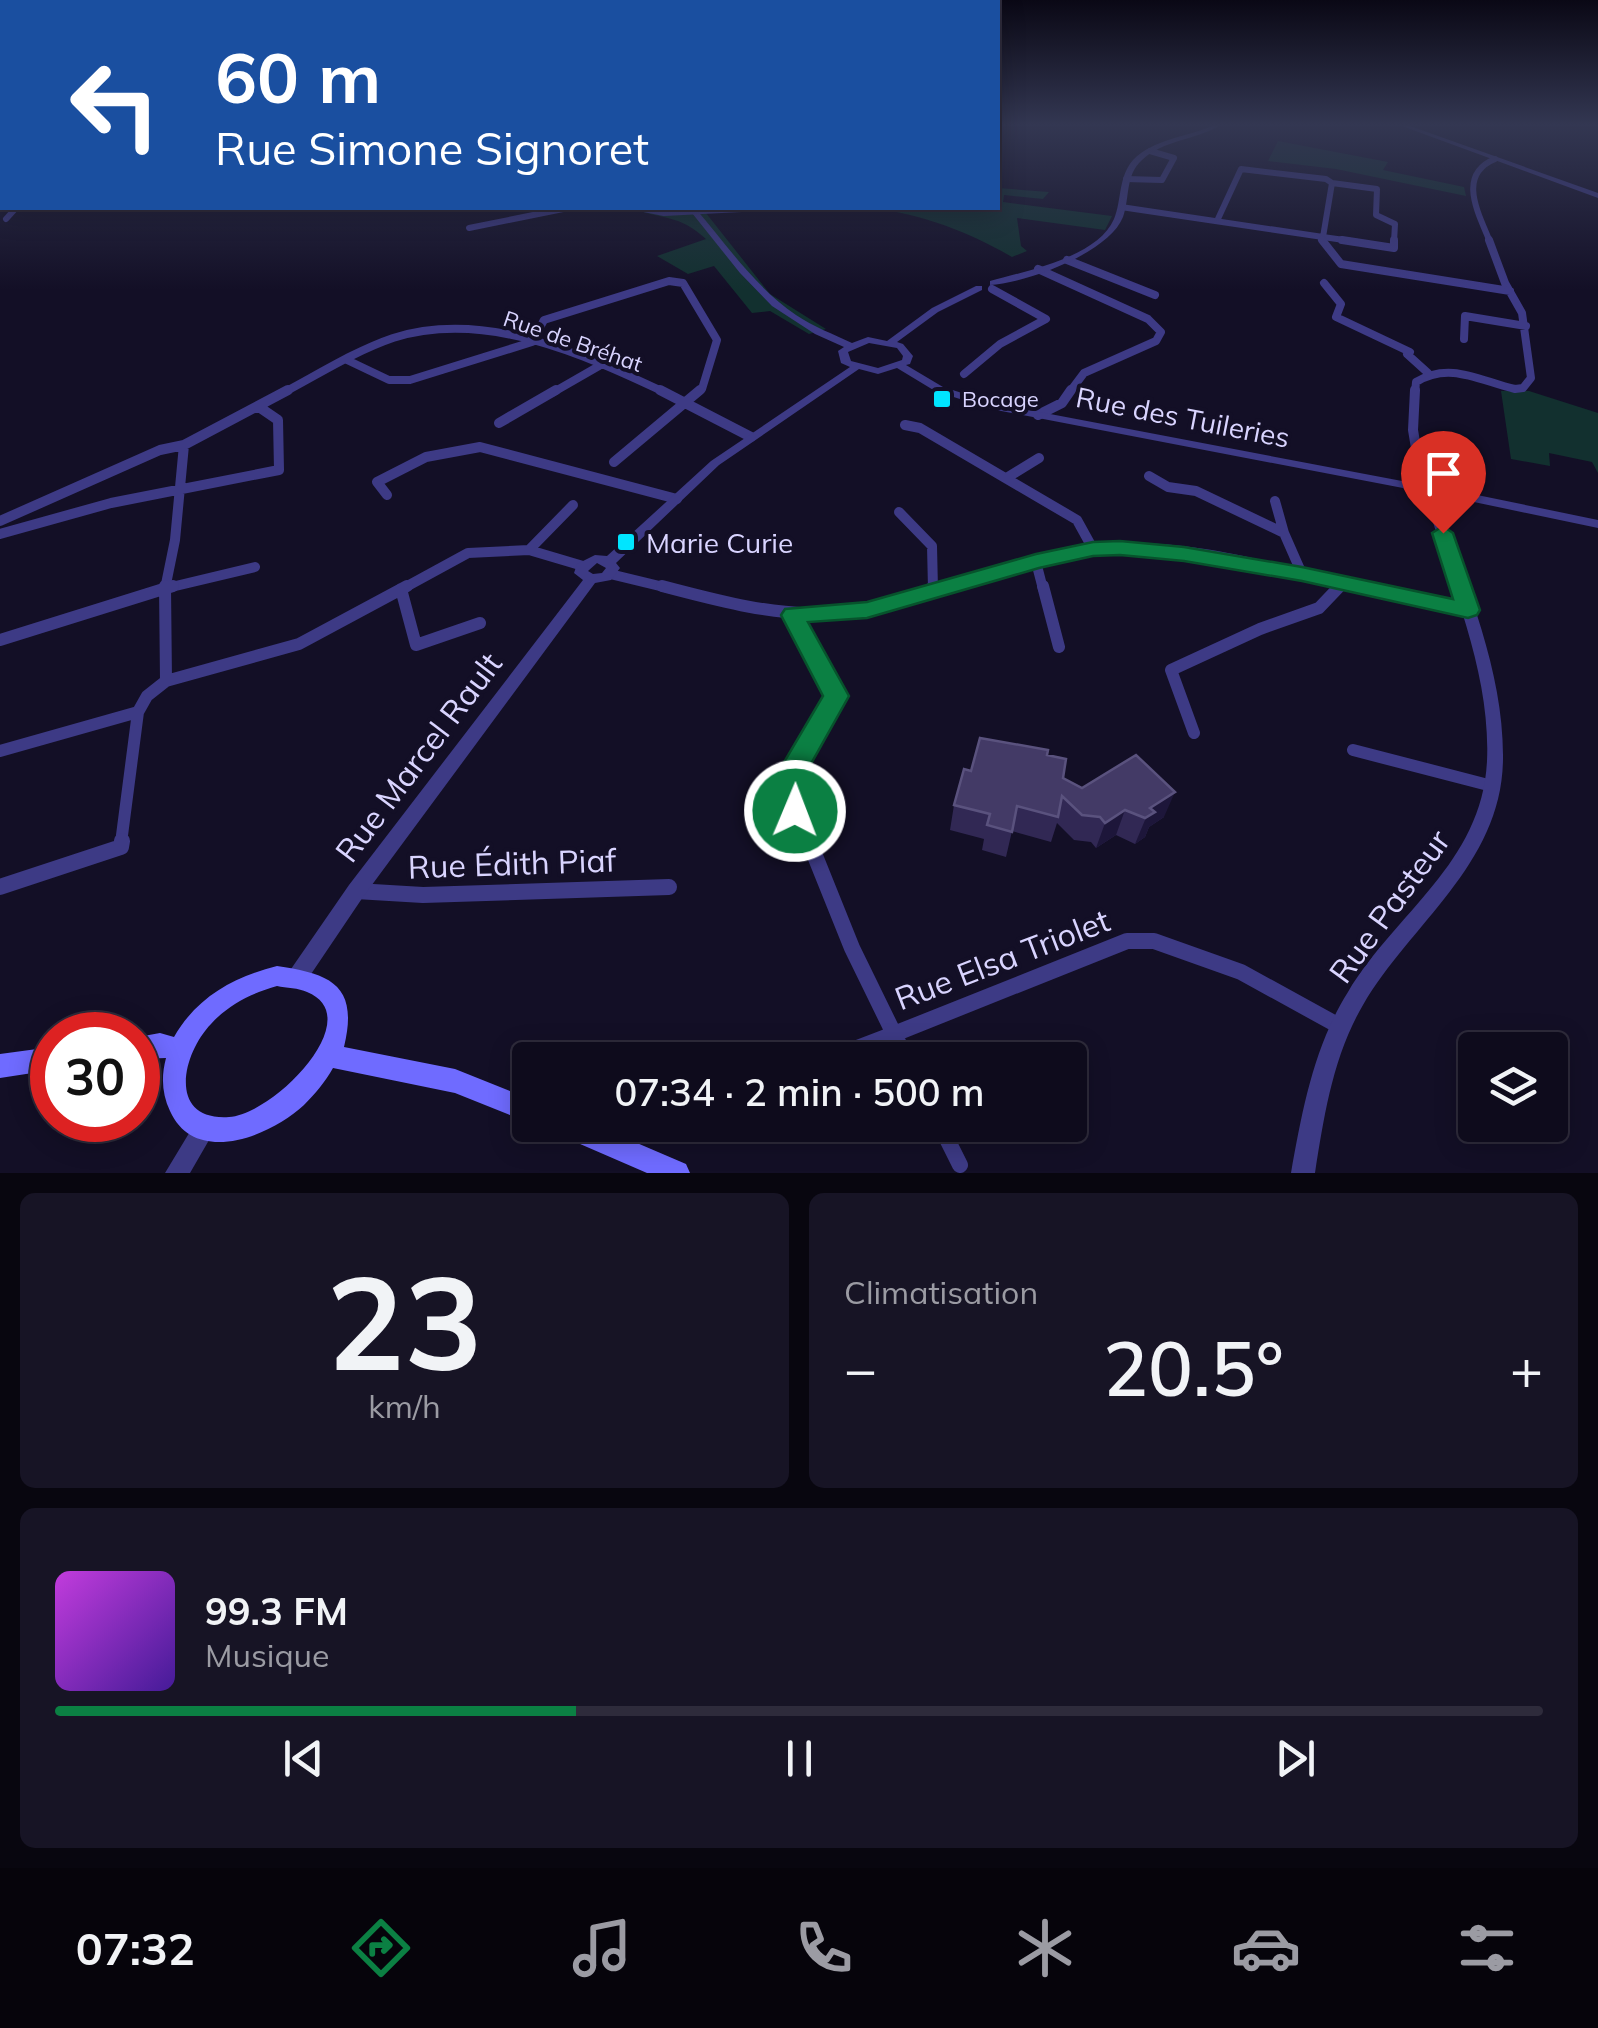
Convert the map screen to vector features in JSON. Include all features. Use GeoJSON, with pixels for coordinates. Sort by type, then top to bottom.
{"type":"FeatureCollection","features":[{"type":"Feature","properties":{"kind":"main road"},"geometry":{"type":"LineString","coordinates":[[298,976],[316,982],[330,994],[337,1012],[337,1032],[330,1056],[314,1082],[290,1105],[261,1122],[232,1130],[205,1128],[185,1117],[174,1099],[172,1075],[192,1028],[232,992],[254,981],[298,976]]}},
{"type":"Feature","properties":{"kind":"main road"},"geometry":{"type":"LineString","coordinates":[[160,1045],[180,1050]]}},
{"type":"Feature","properties":{"kind":"main road"},"geometry":{"type":"LineString","coordinates":[[330,1056],[455,1081],[512,1103]]}},
{"type":"Feature","properties":{"kind":"main road"},"geometry":{"type":"LineString","coordinates":[[0,1066],[30,1061]]}},
{"type":"Feature","properties":{"kind":"main road"},"geometry":{"type":"LineString","coordinates":[[605,1142],[676,1173]]}},
{"type":"Feature","properties":{"kind":"street"},"geometry":{"type":"LineString","coordinates":[[993,286],[1066,260],[1110,233],[1118,221],[1126,181]]}},
{"type":"Feature","properties":{"kind":"street"},"geometry":{"type":"LineString","coordinates":[[1217,221],[1236,181]]}},
{"type":"Feature","properties":{"kind":"street"},"geometry":{"type":"LineString","coordinates":[[1121,207],[1394,248],[1395,224],[1376,214],[1378,189],[1329,181]]}},
{"type":"Feature","properties":{"kind":"street"},"geometry":{"type":"LineString","coordinates":[[1421,478],[1413,430],[1416,382],[1428,373],[1462,372],[1499,387],[1522,388],[1531,378],[1526,326],[1472,194],[1472,181]]}},
{"type":"Feature","properties":{"kind":"street"},"geometry":{"type":"LineString","coordinates":[[1556,181],[1598,196]]}},
{"type":"Feature","properties":{"kind":"street"},"geometry":{"type":"LineString","coordinates":[[1332,183],[1322,242],[1341,264],[1510,290]]}},
{"type":"Feature","properties":{"kind":"street"},"geometry":{"type":"LineString","coordinates":[[6,219],[14,210]]}},
{"type":"Feature","properties":{"kind":"street"},"geometry":{"type":"LineString","coordinates":[[469,228],[558,210]]}},
{"type":"Feature","properties":{"kind":"street"},"geometry":{"type":"LineString","coordinates":[[646,210],[694,210],[763,297],[795,320],[848,346],[868,340],[890,342],[908,356],[900,366],[878,372],[855,368],[842,357],[848,346]]}},
{"type":"Feature","properties":{"kind":"street"},"geometry":{"type":"LineString","coordinates":[[1066,260],[1156,295]]}},
{"type":"Feature","properties":{"kind":"street"},"geometry":{"type":"LineString","coordinates":[[1038,270],[1148,318],[1161,332],[1156,341],[1084,373],[1062,404],[1038,415]]}},
{"type":"Feature","properties":{"kind":"street"},"geometry":{"type":"LineString","coordinates":[[347,360],[390,380],[410,380],[532,342],[544,320],[669,282],[682,283],[717,340],[702,389],[614,462]]}},
{"type":"Feature","properties":{"kind":"street"},"geometry":{"type":"LineString","coordinates":[[890,342],[935,310],[979,288],[979,282],[993,286],[1046,319],[1010,337],[964,374]]}},
{"type":"Feature","properties":{"kind":"street"},"geometry":{"type":"LineString","coordinates":[[1324,283],[1341,304],[1336,316],[1410,352],[1407,354],[1412,362],[1428,373]]}},
{"type":"Feature","properties":{"kind":"street"},"geometry":{"type":"LineString","coordinates":[[1464,339],[1465,316],[1526,326]]}},
{"type":"Feature","properties":{"kind":"street","name":"Rue de Bréhat"},"geometry":{"type":"LineString","coordinates":[[0,521],[160,450],[184,445],[399,335],[429,329],[480,330],[532,342],[634,378],[752,437]]}},
{"type":"Feature","properties":{"kind":"street"},"geometry":{"type":"LineString","coordinates":[[499,422],[599,366]]}},
{"type":"Feature","properties":{"kind":"street","name":"Rue des Tuileries"},"geometry":{"type":"LineString","coordinates":[[900,366],[950,394],[1038,415],[1406,485],[1413,493],[1439,495]]}},
{"type":"Feature","properties":{"kind":"street"},"geometry":{"type":"LineString","coordinates":[[610,568],[715,463],[855,368]]}},
{"type":"Feature","properties":{"kind":"street"},"geometry":{"type":"LineString","coordinates":[[1062,404],[1065,414],[1077,422]]}},
{"type":"Feature","properties":{"kind":"street"},"geometry":{"type":"LineString","coordinates":[[0,534],[110,504],[280,470],[278,420],[258,407]]}},
{"type":"Feature","properties":{"kind":"street"},"geometry":{"type":"LineString","coordinates":[[905,424],[920,428],[1008,477],[1077,520],[1093,549]]}},
{"type":"Feature","properties":{"kind":"street"},"geometry":{"type":"LineString","coordinates":[[166,681],[164,588],[175,540],[184,445]]}},
{"type":"Feature","properties":{"kind":"street"},"geometry":{"type":"LineString","coordinates":[[387,495],[377,482],[386,474],[452,450],[480,447],[677,499]]}},
{"type":"Feature","properties":{"kind":"street"},"geometry":{"type":"LineString","coordinates":[[1008,477],[1039,458]]}},
{"type":"Feature","properties":{"kind":"street"},"geometry":{"type":"LineString","coordinates":[[1149,476],[1168,487],[1196,491],[1284,533]]}},
{"type":"Feature","properties":{"kind":"street"},"geometry":{"type":"LineString","coordinates":[[1406,485],[1410,479],[1421,478],[1440,484],[1439,495],[1598,524]]}},
{"type":"Feature","properties":{"kind":"street","name":"Rue Pasteur"},"geometry":{"type":"LineString","coordinates":[[1302,1173],[1325,1065],[1341,1027],[1367,980],[1432,906],[1468,854],[1489,809],[1492,708],[1482,646],[1468,610],[1439,495]]}},
{"type":"Feature","properties":{"kind":"street"},"geometry":{"type":"LineString","coordinates":[[1275,501],[1302,574]]}},
{"type":"Feature","properties":{"kind":"street"},"geometry":{"type":"LineString","coordinates":[[529,550],[573,505]]}},
{"type":"Feature","properties":{"kind":"street"},"geometry":{"type":"LineString","coordinates":[[899,512],[932,546],[932,592]]}},
{"type":"Feature","properties":{"kind":"street"},"geometry":{"type":"LineString","coordinates":[[0,887],[121,848],[138,712],[147,696],[166,681],[299,644],[468,553],[529,550],[587,573],[594,559],[610,568],[793,615],[867,610],[1093,549],[1184,554],[1302,574],[1468,610]]}},
{"type":"Feature","properties":{"kind":"street"},"geometry":{"type":"LineString","coordinates":[[1036,562],[1059,647]]}},
{"type":"Feature","properties":{"kind":"street"},"geometry":{"type":"LineString","coordinates":[[0,640],[164,588],[255,566]]}},
{"type":"Feature","properties":{"kind":"street","name":"Rue Marcel Rault"},"geometry":{"type":"LineString","coordinates":[[298,976],[587,573]]}},
{"type":"Feature","properties":{"kind":"street"},"geometry":{"type":"LineString","coordinates":[[1194,733],[1172,670],[1260,629],[1320,608],[1342,584]]}},
{"type":"Feature","properties":{"kind":"street"},"geometry":{"type":"LineString","coordinates":[[401,589],[416,645],[480,624]]}},
{"type":"Feature","properties":{"kind":"street","name":"Rue Elsa Triolet"},"geometry":{"type":"LineString","coordinates":[[793,615],[836,696],[784,786],[852,948],[894,1034],[1127,942],[1154,941],[1241,972],[1341,1027]]}},
{"type":"Feature","properties":{"kind":"street"},"geometry":{"type":"LineString","coordinates":[[0,750],[138,712]]}},
{"type":"Feature","properties":{"kind":"street"},"geometry":{"type":"LineString","coordinates":[[1353,750],[1492,786]]}},
{"type":"Feature","properties":{"kind":"street","name":"Rue Édith Piaf"},"geometry":{"type":"LineString","coordinates":[[356,891],[423,896],[669,886]]}},
{"type":"Feature","properties":{"kind":"street"},"geometry":{"type":"LineString","coordinates":[[873,1042],[894,1034],[898,1042]]}},
{"type":"Feature","properties":{"kind":"street"},"geometry":{"type":"LineString","coordinates":[[177,1173],[205,1128]]}},
{"type":"Feature","properties":{"kind":"street"},"geometry":{"type":"LineString","coordinates":[[948,1142],[960,1165]]}},
{"type":"Feature","properties":{"kind":"green space"},"geometry":{"type":"Polygon","coordinates":[[[1393,181],[1434,181],[1464,187],[1466,196],[1393,181]]]}},
{"type":"Feature","properties":{"kind":"green space"},"geometry":{"type":"Polygon","coordinates":[[[1000,188],[1049,192],[1043,199],[1004,195],[1003,202],[1112,216],[1105,230],[1017,218],[1021,246],[1027,251],[1012,257],[945,225],[883,210],[1000,210],[1000,188]]]}},
{"type":"Feature","properties":{"kind":"green space"},"geometry":{"type":"Polygon","coordinates":[[[638,210],[704,210],[770,294],[826,329],[809,334],[770,311],[752,313],[714,266],[688,274],[657,256],[706,239],[679,221],[638,210]]]}},
{"type":"Feature","properties":{"kind":"green space"},"geometry":{"type":"Polygon","coordinates":[[[1501,391],[1529,391],[1598,413],[1598,473],[1592,462],[1549,453],[1550,466],[1511,459],[1501,391]]]}},
{"type":"Feature","properties":{"kind":"building"},"geometry":{"type":"Polygon","coordinates":[[[980,738],[1048,750],[1047,755],[1066,759],[1063,778],[1082,788],[1136,755],[1175,792],[1150,808],[1155,812],[1145,818],[1125,810],[1105,823],[1100,817],[1082,815],[1062,796],[1058,817],[1017,806],[1012,832],[987,825],[990,814],[954,805],[964,769],[971,771],[980,738]]]}},
{"type":"Feature","properties":{"kind":"place","name":"Bocage"},"geometry":{"type":"Point","coordinates":[942,399]}},
{"type":"Feature","properties":{"kind":"place","name":"Marie Curie"},"geometry":{"type":"Point","coordinates":[626,542]}},
{"type":"Feature","properties":{"kind":"route"},"geometry":{"type":"LineString","coordinates":[[795,811],[784,786],[836,696],[793,615],[827,616],[867,610],[1036,562],[1093,549],[1120,548],[1184,554],[1302,574],[1468,610],[1443,533]]}}]}
